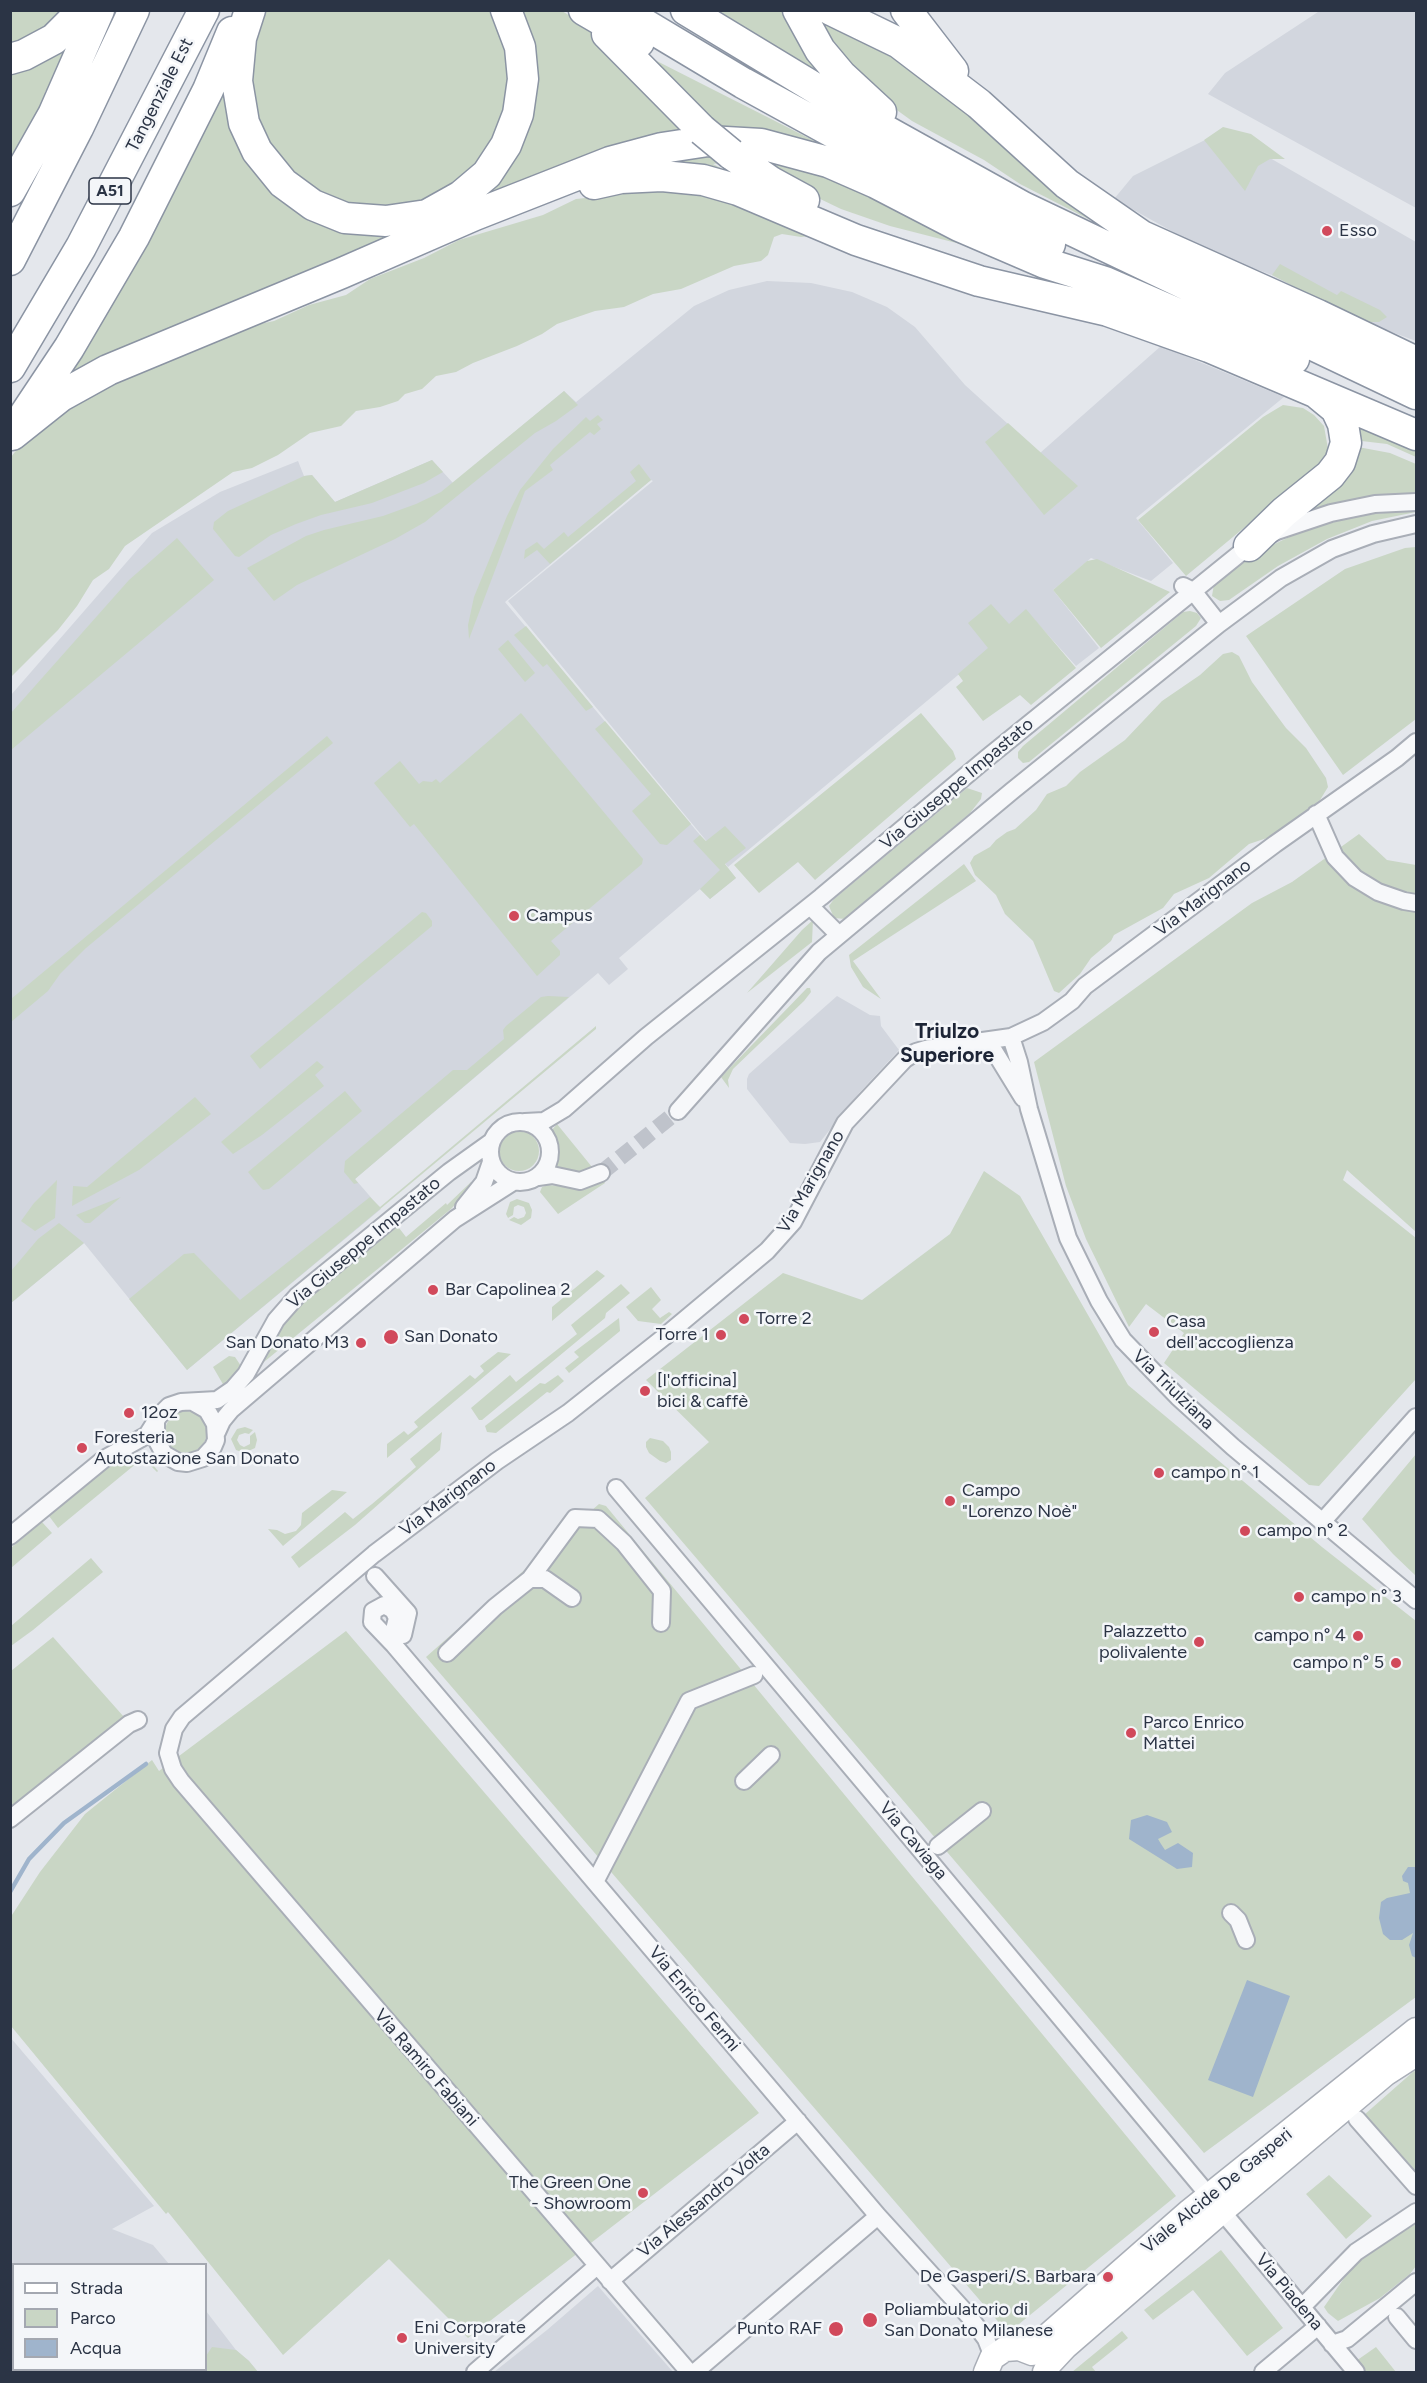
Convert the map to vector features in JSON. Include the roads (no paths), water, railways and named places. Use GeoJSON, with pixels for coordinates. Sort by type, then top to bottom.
{"type":"FeatureCollection","features":[{"type":"Feature","properties":{"kind":"highway"},"geometry":{"type":"LineString","coordinates":[[10,59],[24,55],[54,39],[83,10]]}},
{"type":"Feature","properties":{"kind":"highway"},"geometry":{"type":"LineString","coordinates":[[10,191],[53,115],[99,10]]}},
{"type":"Feature","properties":{"kind":"highway"},"geometry":{"type":"LineString","coordinates":[[10,260],[78,128],[134,10]]}},
{"type":"Feature","properties":{"kind":"highway","name":"Tangenziale Est"},"geometry":{"type":"LineString","coordinates":[[10,367],[81,247],[204,10]]}},
{"type":"Feature","properties":{"kind":"highway"},"geometry":{"type":"LineString","coordinates":[[11,436],[69,348],[134,237],[208,90],[240,10]]}},
{"type":"Feature","properties":{"kind":"highway"},"geometry":{"type":"LineString","coordinates":[[250,10],[241,38],[237,81],[244,123],[257,151],[283,183],[313,205],[345,218],[386,221],[427,215],[461,196],[487,174],[506,146],[518,114],[523,79],[520,47],[506,10]]}},
{"type":"Feature","properties":{"kind":"highway"},"geometry":{"type":"LineString","coordinates":[[576,10],[625,51],[702,130],[731,154],[793,194],[843,217],[1101,297],[1158,320],[1209,347]]}},
{"type":"Feature","properties":{"kind":"highway"},"geometry":{"type":"LineString","coordinates":[[584,10],[703,80],[776,114],[912,188],[962,211],[1036,226]]}},
{"type":"Feature","properties":{"kind":"highway"},"geometry":{"type":"LineString","coordinates":[[621,10],[742,83],[887,162],[1416,394]]}},
{"type":"Feature","properties":{"kind":"highway"},"geometry":{"type":"LineString","coordinates":[[657,10],[775,80],[1036,226],[1294,358],[1416,417]]}},
{"type":"Feature","properties":{"kind":"highway"},"geometry":{"type":"LineString","coordinates":[[686,10],[881,128],[952,167]]}},
{"type":"Feature","properties":{"kind":"highway"},"geometry":{"type":"LineString","coordinates":[[798,10],[820,50],[857,91],[952,167],[1036,226]]}},
{"type":"Feature","properties":{"kind":"highway"},"geometry":{"type":"LineString","coordinates":[[831,10],[899,43],[979,104],[1067,184],[1142,236],[1416,362]]}},
{"type":"Feature","properties":{"kind":"highway"},"geometry":{"type":"LineString","coordinates":[[906,10],[979,104]]}},
{"type":"Feature","properties":{"kind":"highway"},"geometry":{"type":"LineString","coordinates":[[11,436],[61,396],[108,370],[577,174],[638,154],[708,141],[761,144],[804,154],[850,171],[959,226],[1045,263],[1105,282],[1199,323],[1294,358]]}},
{"type":"Feature","properties":{"kind":"highway"},"geometry":{"type":"LineString","coordinates":[[342,273],[397,256],[514,209],[576,189],[621,178],[662,176],[703,180],[738,190],[856,240],[979,281],[1108,311],[1209,347],[1416,435]]}},
{"type":"Feature","properties":{"kind":"highway"},"geometry":{"type":"LineString","coordinates":[[1249,546],[1284,512],[1330,475],[1342,458],[1346,443],[1341,419],[1332,405],[1311,390]]}},
{"type":"Feature","properties":{"kind":"street","name":"Via Giuseppe Impastato"},"geometry":{"type":"LineString","coordinates":[[525,1122],[544,1121],[558,1114],[646,1037],[810,906],[1188,589],[1249,546],[1277,531],[1331,513],[1375,504],[1416,502]]}},
{"type":"Feature","properties":{"kind":"street"},"geometry":{"type":"LineString","coordinates":[[678,1111],[819,952],[1012,790],[1219,624],[1272,585],[1324,553],[1373,534],[1416,524]]}},
{"type":"Feature","properties":{"kind":"street"},"geometry":{"type":"LineString","coordinates":[[1188,589],[1219,624]]}},
{"type":"Feature","properties":{"kind":"street","name":"Via Marignano"},"geometry":{"type":"LineString","coordinates":[[169,1759],[169,1744],[174,1729],[182,1717],[374,1554],[489,1467],[568,1413],[664,1337],[772,1246],[793,1222],[845,1123],[905,1059],[926,1049],[1011,1037],[1057,1013],[1085,987],[1275,843],[1397,758],[1416,742]]}},
{"type":"Feature","properties":{"kind":"street"},"geometry":{"type":"LineString","coordinates":[[1316,814],[1335,857],[1355,878],[1378,892],[1416,903]]}},
{"type":"Feature","properties":{"kind":"street"},"geometry":{"type":"LineString","coordinates":[[810,906],[839,935]]}},
{"type":"Feature","properties":{"kind":"street","name":"Via Triulziana"},"geometry":{"type":"LineString","coordinates":[[1011,1037],[1021,1069],[1029,1109],[1068,1238],[1112,1325],[1132,1352],[1233,1447],[1416,1600]]}},
{"type":"Feature","properties":{"kind":"street","name":"Via Triulziana"},"geometry":{"type":"LineString","coordinates":[[988,1041],[1029,1109]]}},
{"type":"Feature","properties":{"kind":"street"},"geometry":{"type":"LineString","coordinates":[[461,1215],[484,1182],[491,1162],[491,1142],[502,1127],[516,1122],[525,1122],[539,1129],[548,1141],[550,1157],[548,1164],[538,1176],[527,1182],[513,1182],[502,1177],[491,1162]]}},
{"type":"Feature","properties":{"kind":"street","name":"Via Giuseppe Impastato"},"geometry":{"type":"LineString","coordinates":[[233,1389],[246,1374],[276,1320],[297,1296],[449,1172],[491,1142]]}},
{"type":"Feature","properties":{"kind":"street"},"geometry":{"type":"LineString","coordinates":[[538,1176],[552,1175],[580,1181],[601,1173]]}},
{"type":"Feature","properties":{"kind":"street","name":"Via Giuseppe Impastato"},"geometry":{"type":"LineString","coordinates":[[156,1423],[156,1439],[164,1454],[178,1462],[187,1463],[202,1458],[213,1447],[222,1421],[231,1410],[461,1215],[513,1182]]}},
{"type":"Feature","properties":{"kind":"street","name":"Via Giuseppe Impastato"},"geometry":{"type":"LineString","coordinates":[[10,1536],[104,1459],[143,1438],[169,1406],[181,1402],[217,1400],[295,1355]]}},
{"type":"Feature","properties":{"kind":"street"},"geometry":{"type":"LineString","coordinates":[[192,1402],[200,1405],[212,1416],[217,1432]]}},
{"type":"Feature","properties":{"kind":"street"},"geometry":{"type":"LineString","coordinates":[[1322,1522],[1416,1417]]}},
{"type":"Feature","properties":{"kind":"street","name":"Via Caviaga"},"geometry":{"type":"LineString","coordinates":[[616,1488],[1215,2203]]}},
{"type":"Feature","properties":{"kind":"street"},"geometry":{"type":"LineString","coordinates":[[447,1653],[495,1607],[531,1579],[575,1518],[598,1520],[624,1543],[662,1592],[661,1623]]}},
{"type":"Feature","properties":{"kind":"street","name":"Via Enrico Fermi"},"geometry":{"type":"LineString","coordinates":[[375,1576],[408,1613],[405,1634],[393,1643],[878,2216],[968,2315],[986,2339],[990,2365]]}},
{"type":"Feature","properties":{"kind":"street"},"geometry":{"type":"LineString","coordinates":[[531,1579],[545,1579],[572,1598]]}},
{"type":"Feature","properties":{"kind":"street"},"geometry":{"type":"LineString","coordinates":[[595,1882],[689,1701],[754,1675]]}},
{"type":"Feature","properties":{"kind":"street"},"geometry":{"type":"LineString","coordinates":[[10,1819],[129,1724],[138,1720]]}},
{"type":"Feature","properties":{"kind":"street"},"geometry":{"type":"LineString","coordinates":[[744,1781],[771,1755]]}},
{"type":"Feature","properties":{"kind":"street","name":"Via Ramiro Fabiani"},"geometry":{"type":"LineString","coordinates":[[169,1759],[181,1781],[689,2373]]}},
{"type":"Feature","properties":{"kind":"street"},"geometry":{"type":"LineString","coordinates":[[938,1846],[982,1811]]}},
{"type":"Feature","properties":{"kind":"street"},"geometry":{"type":"LineString","coordinates":[[1231,1913],[1238,1920],[1246,1940]]}},
{"type":"Feature","properties":{"kind":"street","name":"Viale Alcide De Gasperi"},"geometry":{"type":"LineString","coordinates":[[1044,2373],[1065,2347],[1215,2203],[1416,2030]]}},
{"type":"Feature","properties":{"kind":"street","name":"Viale Alcide De Gasperi"},"geometry":{"type":"LineString","coordinates":[[990,2365],[1004,2350],[1035,2345],[1044,2339],[1215,2203],[1385,2074],[1416,2054]]}},
{"type":"Feature","properties":{"kind":"street"},"geometry":{"type":"LineString","coordinates":[[1357,2119],[1416,2186]]}},
{"type":"Feature","properties":{"kind":"street","name":"Via Alessandro Volta"},"geometry":{"type":"LineString","coordinates":[[610,2281],[798,2121]]}},
{"type":"Feature","properties":{"kind":"street","name":"Via Piadena"},"geometry":{"type":"LineString","coordinates":[[1215,2203],[1356,2373]]}},
{"type":"Feature","properties":{"kind":"street"},"geometry":{"type":"LineString","coordinates":[[1302,2307],[1356,2252],[1416,2212]]}},
{"type":"Feature","properties":{"kind":"street"},"geometry":{"type":"LineString","coordinates":[[695,2373],[878,2216]]}},
{"type":"Feature","properties":{"kind":"street"},"geometry":{"type":"LineString","coordinates":[[475,2373],[597,2266]]}},
{"type":"Feature","properties":{"kind":"street"},"geometry":{"type":"LineString","coordinates":[[1332,2344],[1347,2339],[1416,2282]]}},
{"type":"Feature","properties":{"kind":"street"},"geometry":{"type":"LineString","coordinates":[[1397,2317],[1416,2340]]}},
{"type":"Feature","properties":{"kind":"street"},"geometry":{"type":"LineString","coordinates":[[1263,2373],[1317,2326]]}},
{"type":"Feature","properties":{"kind":"street"},"geometry":{"type":"LineString","coordinates":[[1017,2348],[1034,2355],[1040,2362],[1044,2373]]}},
{"type":"Feature","properties":{"kind":"water"},"geometry":{"type":"Polygon","coordinates":[[[1147,1815],[1167,1822],[1172,1832],[1158,1839],[1165,1850],[1178,1843],[1193,1853],[1192,1867],[1177,1869],[1129,1839],[1131,1820],[1147,1815]]]}},
{"type":"Feature","properties":{"kind":"water"},"geometry":{"type":"Polygon","coordinates":[[[1408,1867],[1416,1867],[1416,1958],[1412,1956],[1409,1945],[1413,1933],[1402,1940],[1390,1940],[1383,1934],[1379,1918],[1381,1902],[1387,1898],[1410,1893],[1408,1883],[1403,1881],[1402,1876],[1408,1867]]]}},
{"type":"Feature","properties":{"kind":"water"},"geometry":{"type":"Polygon","coordinates":[[[1247,1980],[1290,1996],[1253,2097],[1208,2080],[1247,1980]]]}},
{"type":"Feature","properties":{"kind":"waterway"},"geometry":{"type":"LineString","coordinates":[[10,1892],[29,1859],[64,1823],[146,1764]]}},
{"type":"Feature","properties":{"kind":"tunnel"},"geometry":{"type":"LineString","coordinates":[[601,1173],[678,1111]]}},
{"type":"Feature","properties":{"kind":"place","name":"Esso"},"geometry":{"type":"Point","coordinates":[1327,231]}},
{"type":"Feature","properties":{"kind":"place","name":"Campus"},"geometry":{"type":"Point","coordinates":[514,916]}},
{"type":"Feature","properties":{"kind":"place","name":"Bar Capolinea 2"},"geometry":{"type":"Point","coordinates":[433,1290]}},
{"type":"Feature","properties":{"kind":"place","name":"Torre 2"},"geometry":{"type":"Point","coordinates":[744,1319]}},
{"type":"Feature","properties":{"kind":"place","name":"Casa dell'accoglienza"},"geometry":{"type":"Point","coordinates":[1154,1332]}},
{"type":"Feature","properties":{"kind":"place","name":"Torre 1"},"geometry":{"type":"Point","coordinates":[721,1335]}},
{"type":"Feature","properties":{"kind":"place","name":"San Donato"},"geometry":{"type":"Point","coordinates":[391,1337]}},
{"type":"Feature","properties":{"kind":"place","name":"San Donato M3"},"geometry":{"type":"Point","coordinates":[361,1343]}},
{"type":"Feature","properties":{"kind":"place","name":"[l'officina] bici & caffè"},"geometry":{"type":"Point","coordinates":[645,1391]}},
{"type":"Feature","properties":{"kind":"place","name":"12oz"},"geometry":{"type":"Point","coordinates":[129,1413]}},
{"type":"Feature","properties":{"kind":"place","name":"Foresteria Autostazione San Donato"},"geometry":{"type":"Point","coordinates":[82,1448]}},
{"type":"Feature","properties":{"kind":"place","name":"campo n° 1"},"geometry":{"type":"Point","coordinates":[1159,1473]}},
{"type":"Feature","properties":{"kind":"place","name":"Campo \"Lorenzo Noè\""},"geometry":{"type":"Point","coordinates":[950,1501]}},
{"type":"Feature","properties":{"kind":"place","name":"campo n° 2"},"geometry":{"type":"Point","coordinates":[1245,1531]}},
{"type":"Feature","properties":{"kind":"place","name":"campo n° 3"},"geometry":{"type":"Point","coordinates":[1299,1597]}},
{"type":"Feature","properties":{"kind":"place","name":"campo n° 4"},"geometry":{"type":"Point","coordinates":[1358,1636]}},
{"type":"Feature","properties":{"kind":"place","name":"Palazzetto polivalente"},"geometry":{"type":"Point","coordinates":[1199,1642]}},
{"type":"Feature","properties":{"kind":"place","name":"campo n° 5"},"geometry":{"type":"Point","coordinates":[1396,1663]}},
{"type":"Feature","properties":{"kind":"place","name":"Parco Enrico Mattei"},"geometry":{"type":"Point","coordinates":[1131,1733]}},
{"type":"Feature","properties":{"kind":"place","name":"The Green One - Showroom"},"geometry":{"type":"Point","coordinates":[643,2193]}},
{"type":"Feature","properties":{"kind":"place","name":"De Gasperi/S. Barbara"},"geometry":{"type":"Point","coordinates":[1108,2277]}},
{"type":"Feature","properties":{"kind":"place","name":"Poliambulatorio di San Donato Milanese"},"geometry":{"type":"Point","coordinates":[870,2320]}},
{"type":"Feature","properties":{"kind":"place","name":"Punto RAF"},"geometry":{"type":"Point","coordinates":[836,2329]}},
{"type":"Feature","properties":{"kind":"place","name":"Eni Corporate University"},"geometry":{"type":"Point","coordinates":[402,2338]}},
{"type":"Feature","properties":{"kind":"district","name":"Triulzo Superiore"},"geometry":{"type":"Point","coordinates":[947,1044]}}]}
